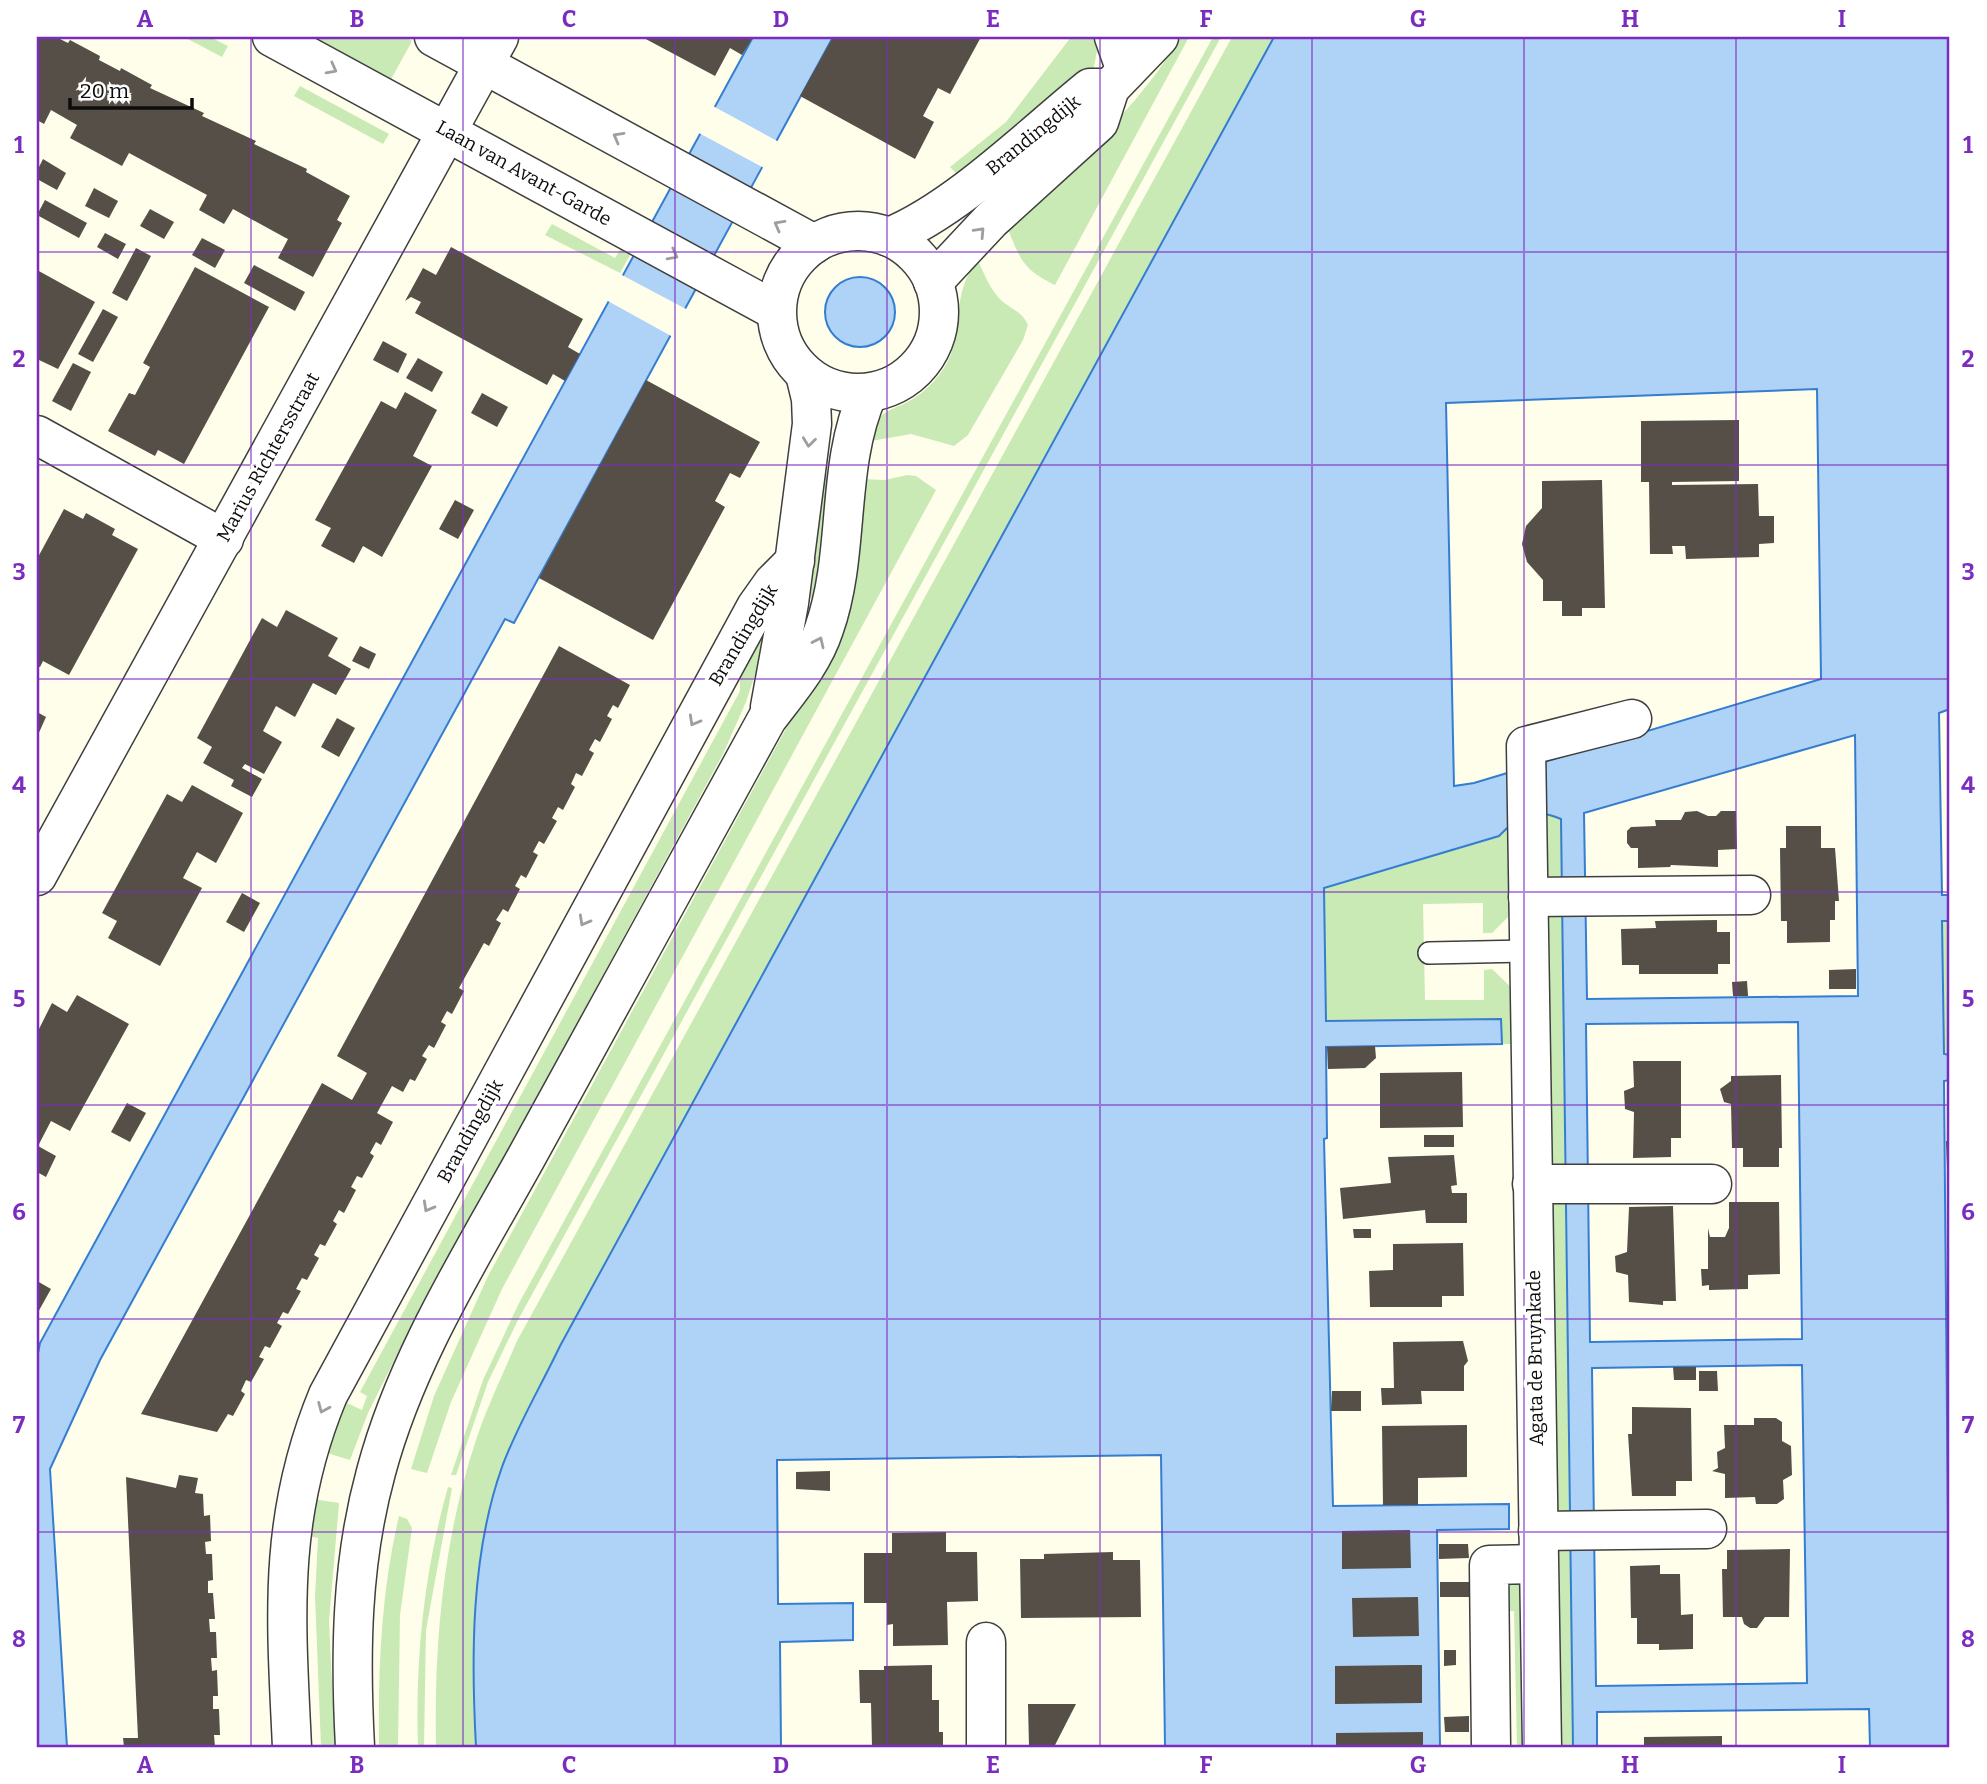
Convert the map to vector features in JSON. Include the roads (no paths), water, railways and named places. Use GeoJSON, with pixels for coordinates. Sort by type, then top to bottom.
{"type":"FeatureCollection","features":[{"type":"Feature","properties":{"kind":"street","name":"Laan van Avant-Garde"},"geometry":{"type":"LineString","coordinates":[[272,37],[776,311]]}},
{"type":"Feature","properties":{"kind":"street"},"geometry":{"type":"LineString","coordinates":[[434,37],[491,51],[678,170],[814,244]]}},
{"type":"Feature","properties":{"kind":"street","name":"Brandingdijk"},"geometry":{"type":"LineString","coordinates":[[889,237],[914,228],[944,207],[1117,65],[1159,37]]}},
{"type":"Feature","properties":{"kind":"street","name":"Marius Richtersstraat"},"geometry":{"type":"LineString","coordinates":[[37,876],[491,51]]}},
{"type":"Feature","properties":{"kind":"street","name":"Brandingdijk"},"geometry":{"type":"LineString","coordinates":[[933,282],[991,220],[1099,122],[1117,65]]}},
{"type":"Feature","properties":{"kind":"street"},"geometry":{"type":"LineString","coordinates":[[850,232],[889,237],[915,255],[933,282],[939,314],[937,330],[927,353],[912,372],[899,382],[868,393],[835,390],[805,374],[784,346],[776,311],[787,273],[803,252],[825,238],[850,232]]}},
{"type":"Feature","properties":{"kind":"street","name":"Brandingdijk"},"geometry":{"type":"LineString","coordinates":[[767,719],[779,664],[795,561],[811,424],[811,399],[805,374]]}},
{"type":"Feature","properties":{"kind":"street","name":"Brandingdijk"},"geometry":{"type":"LineString","coordinates":[[355,1747],[351,1668],[355,1595],[375,1475],[397,1408],[451,1295],[767,719],[809,661],[828,620],[852,445],[868,393]]}},
{"type":"Feature","properties":{"kind":"street"},"geometry":{"type":"LineString","coordinates":[[37,435],[224,538]]}},
{"type":"Feature","properties":{"kind":"street","name":"Brandingdijk"},"geometry":{"type":"LineString","coordinates":[[292,1747],[286,1620],[288,1549],[305,1458],[328,1395],[752,614],[773,583],[795,561]]}},
{"type":"Feature","properties":{"kind":"street","name":"Agata de Bruynkade"},"geometry":{"type":"LineString","coordinates":[[1542,1747],[1544,1542],[1540,1184],[1530,951],[1538,897],[1527,830],[1526,746],[1632,719]]}},
{"type":"Feature","properties":{"kind":"street"},"geometry":{"type":"LineString","coordinates":[[1538,897],[1751,895]]}},
{"type":"Feature","properties":{"kind":"street"},"geometry":{"type":"LineString","coordinates":[[1540,1184],[1712,1184]]}},
{"type":"Feature","properties":{"kind":"street"},"geometry":{"type":"LineString","coordinates":[[1491,1747],[1489,1565],[1544,1542],[1603,1530],[1707,1530]]}},
{"type":"Feature","properties":{"kind":"street"},"geometry":{"type":"LineString","coordinates":[[986,1642],[986,1747]]}},
{"type":"Feature","properties":{"kind":"lane"},"geometry":{"type":"LineString","coordinates":[[1429,953],[1530,951]]}},
{"type":"Feature","properties":{"kind":"water"},"geometry":{"type":"Polygon","coordinates":[[[753,37],[833,37],[514,623],[505,619],[100,1360],[50,1469],[67,1747],[37,1747],[37,1358],[40,1343],[753,37]]]}},
{"type":"Feature","properties":{"kind":"water"},"geometry":{"type":"Polygon","coordinates":[[[1274,37],[1950,37],[1950,709],[1939,713],[1942,895],[1950,895],[1950,921],[1942,921],[1944,1054],[1950,1055],[1950,1080],[1944,1081],[1950,1747],[1870,1747],[1869,1709],[1597,1712],[1597,1747],[1573,1747],[1561,819],[1551,815],[1527,816],[1513,823],[1499,836],[1324,888],[1326,1021],[1501,1019],[1502,1044],[1326,1047],[1327,1138],[1324,1139],[1333,1506],[1509,1504],[1509,1529],[1437,1530],[1440,1747],[1165,1747],[1161,1455],[777,1460],[778,1604],[853,1603],[853,1640],[780,1642],[781,1747],[476,1747],[474,1641],[484,1535],[508,1452],[560,1346],[1274,37]],[[1817,389],[1446,403],[1454,786],[1474,783],[1821,679],[1817,389]],[[1855,735],[1584,813],[1587,999],[1858,996],[1855,735]],[[1798,1022],[1586,1024],[1590,1342],[1802,1339],[1798,1022]],[[1802,1365],[1592,1368],[1596,1686],[1807,1683],[1802,1365]]]}},
{"type":"Feature","properties":{"kind":"water"},"geometry":{"type":"Polygon","coordinates":[[[867,277],[880,283],[889,292],[893,298],[893,326],[885,337],[874,345],[853,347],[835,337],[827,326],[825,305],[835,287],[846,279],[867,277]]]}}]}
